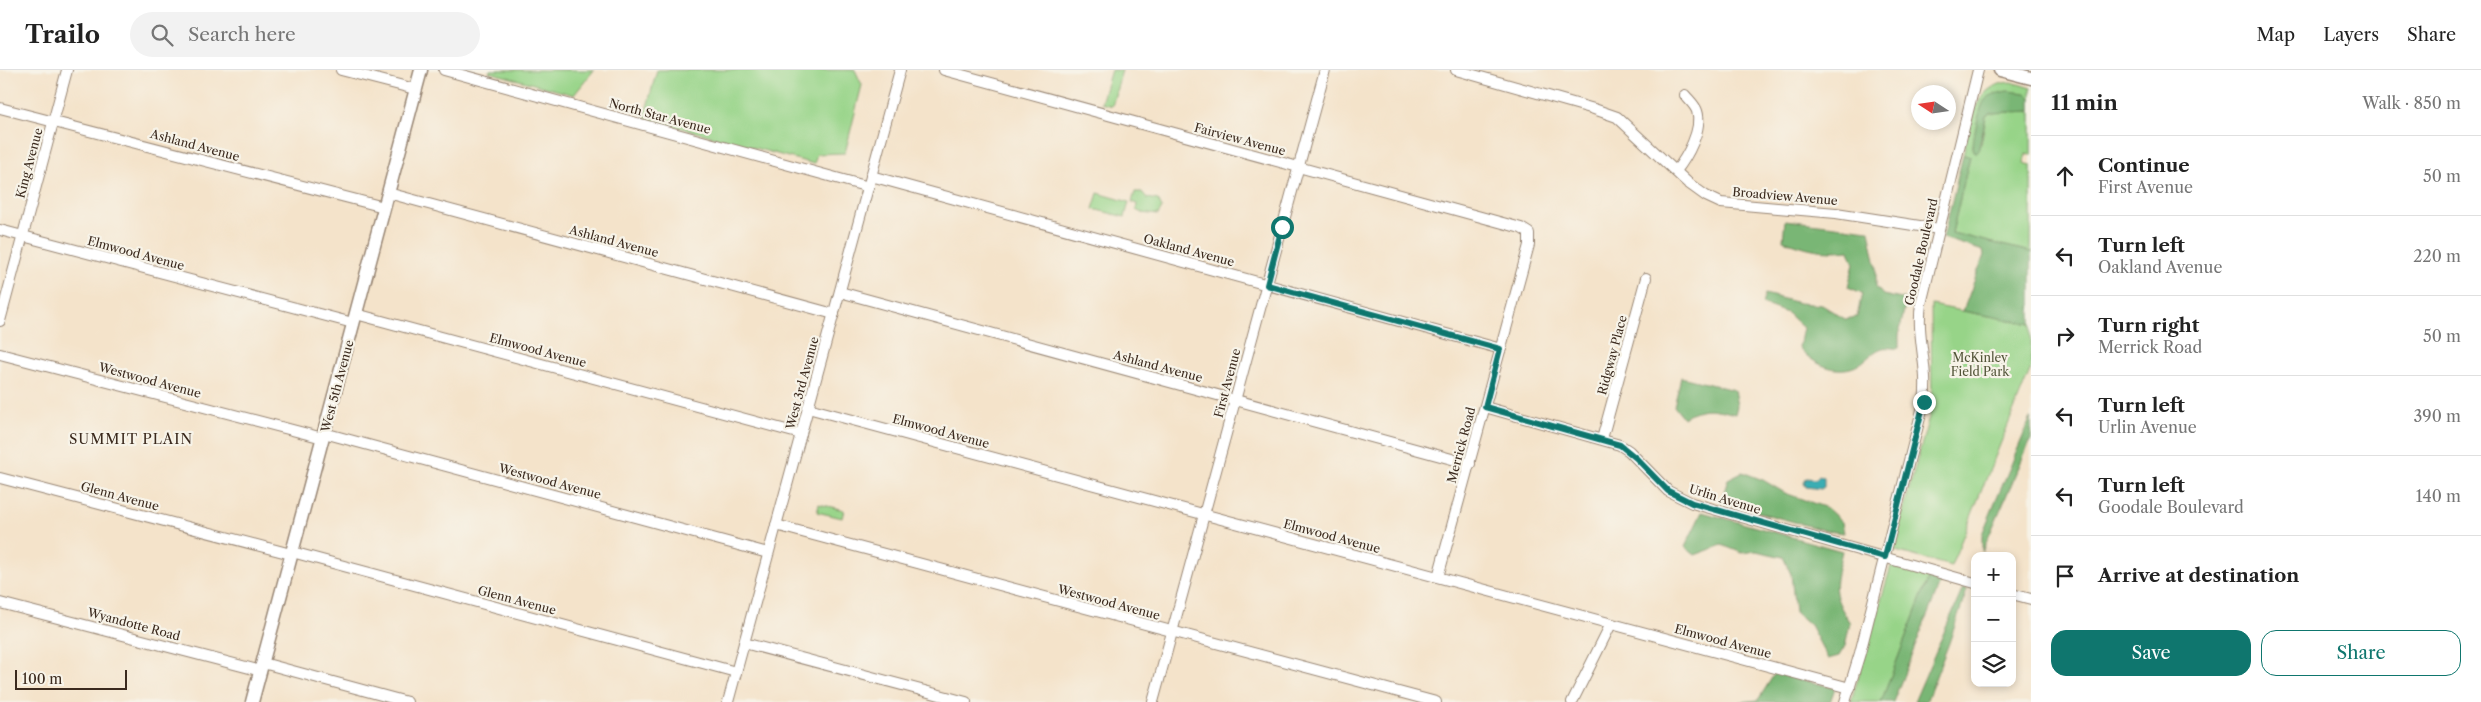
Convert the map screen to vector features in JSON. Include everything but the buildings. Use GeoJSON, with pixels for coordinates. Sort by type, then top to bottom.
{"type":"FeatureCollection","features":[{"type":"Feature","properties":{"kind":"main road","name":"West 5th Avenue"},"geometry":{"type":"LineString","coordinates":[[252,702],[421,70]]}},
{"type":"Feature","properties":{"kind":"main road"},"geometry":{"type":"LineString","coordinates":[[2000,70],[2031,78]]}},
{"type":"Feature","properties":{"kind":"main road"},"geometry":{"type":"LineString","coordinates":[[2027,70],[2031,73]]}},
{"type":"Feature","properties":{"kind":"street","name":"King Avenue"},"geometry":{"type":"LineString","coordinates":[[0,321],[67,70]]}},
{"type":"Feature","properties":{"kind":"street"},"geometry":{"type":"LineString","coordinates":[[340,70],[415,89]]}},
{"type":"Feature","properties":{"kind":"street","name":"North Star Avenue"},"geometry":{"type":"LineString","coordinates":[[444,70],[870,181]]}},
{"type":"Feature","properties":{"kind":"street","name":"West 3rd Avenue"},"geometry":{"type":"LineString","coordinates":[[728,702],[900,70]]}},
{"type":"Feature","properties":{"kind":"street","name":"Fairview Avenue"},"geometry":{"type":"LineString","coordinates":[[944,70],[1521,228],[1529,233]]}},
{"type":"Feature","properties":{"kind":"street","name":"First Avenue"},"geometry":{"type":"LineString","coordinates":[[1153,702],[1325,70]]}},
{"type":"Feature","properties":{"kind":"street","name":"Broadview Avenue"},"geometry":{"type":"LineString","coordinates":[[1456,70],[1609,114],[1624,122],[1676,171],[1706,196],[1721,202],[1827,212],[1939,229]]}},
{"type":"Feature","properties":{"kind":"street","name":"Goodale Boulevard"},"geometry":{"type":"LineString","coordinates":[[1845,702],[1885,557],[1924,402],[1927,378],[1920,314],[1978,70]]}},
{"type":"Feature","properties":{"kind":"street"},"geometry":{"type":"LineString","coordinates":[[1676,171],[1690,151],[1698,119],[1697,111],[1685,95]]}},
{"type":"Feature","properties":{"kind":"street","name":"Ashland Avenue"},"geometry":{"type":"LineString","coordinates":[[0,108],[384,207]]}},
{"type":"Feature","properties":{"kind":"street","name":"Oakland Avenue"},"geometry":{"type":"LineString","coordinates":[[870,181],[1267,285],[1500,349]]}},
{"type":"Feature","properties":{"kind":"street","name":"Ashland Avenue"},"geometry":{"type":"LineString","coordinates":[[388,192],[834,314]]}},
{"type":"Feature","properties":{"kind":"street","name":"Elmwood Avenue"},"geometry":{"type":"LineString","coordinates":[[0,230],[355,318],[801,434]]}},
{"type":"Feature","properties":{"kind":"street","name":"Merrick Road"},"geometry":{"type":"LineString","coordinates":[[1438,577],[1529,245],[1529,233]]}},
{"type":"Feature","properties":{"kind":"street","name":"Ridgway Place"},"geometry":{"type":"LineString","coordinates":[[1602,439],[1646,278]]}},
{"type":"Feature","properties":{"kind":"street","name":"Ashland Avenue"},"geometry":{"type":"LineString","coordinates":[[840,292],[1470,464]]}},
{"type":"Feature","properties":{"kind":"street","name":"Westwood Avenue"},"geometry":{"type":"LineString","coordinates":[[0,354],[323,436],[768,553]]}},
{"type":"Feature","properties":{"kind":"street","name":"Urlin Avenue"},"geometry":{"type":"LineString","coordinates":[[1485,407],[1602,439],[1629,451],[1659,484],[1678,497],[1692,503],[1971,582]]}},
{"type":"Feature","properties":{"kind":"street","name":"Elmwood Avenue"},"geometry":{"type":"LineString","coordinates":[[808,408],[1850,688]]}},
{"type":"Feature","properties":{"kind":"street","name":"Glenn Avenue"},"geometry":{"type":"LineString","coordinates":[[0,478],[292,553],[736,672]]}},
{"type":"Feature","properties":{"kind":"street","name":"Westwood Avenue"},"geometry":{"type":"LineString","coordinates":[[776,525],[1436,702]]}},
{"type":"Feature","properties":{"kind":"street"},"geometry":{"type":"LineString","coordinates":[[2016,595],[2031,599]]}},
{"type":"Feature","properties":{"kind":"street","name":"Wyandotte Road"},"geometry":{"type":"LineString","coordinates":[[0,603],[407,702]]}},
{"type":"Feature","properties":{"kind":"street"},"geometry":{"type":"LineString","coordinates":[[1572,702],[1611,624]]}},
{"type":"Feature","properties":{"kind":"street"},"geometry":{"type":"LineString","coordinates":[[744,643],[966,702]]}},
{"type":"Feature","properties":{"kind":"green space"},"geometry":{"type":"Polygon","coordinates":[[[490,70],[594,70],[574,95],[489,72],[490,70]]]}},
{"type":"Feature","properties":{"kind":"green space"},"geometry":{"type":"Polygon","coordinates":[[[657,70],[855,70],[862,85],[845,153],[817,154],[814,164],[644,118],[657,70]]]}},
{"type":"Feature","properties":{"kind":"green space"},"geometry":{"type":"Polygon","coordinates":[[[1111,70],[1122,70],[1112,106],[1101,103],[1111,70]]]}},
{"type":"Feature","properties":{"kind":"green space"},"geometry":{"type":"Polygon","coordinates":[[[2012,82],[2031,88],[2031,98],[2019,92],[1986,100],[1972,149],[1981,144],[1986,116],[1990,113],[2031,111],[2031,155],[2026,154],[2024,163],[2031,165],[2031,252],[1952,233],[1970,156],[1963,155],[1971,119],[1981,98],[1989,90],[1999,84],[2012,82]]]}},
{"type":"Feature","properties":{"kind":"green space"},"geometry":{"type":"Polygon","coordinates":[[[2007,91],[2026,93],[2031,98],[2031,111],[1990,113],[1986,116],[1978,152],[1974,152],[1974,134],[1985,100],[1990,96],[2007,91]]]}},
{"type":"Feature","properties":{"kind":"green space"},"geometry":{"type":"Polygon","coordinates":[[[1963,155],[1970,156],[1952,233],[2031,252],[2031,324],[1963,311],[1984,255],[1983,251],[1943,238],[1963,155]]]}},
{"type":"Feature","properties":{"kind":"green space"},"geometry":{"type":"Polygon","coordinates":[[[1135,192],[1142,192],[1147,198],[1158,200],[1162,208],[1158,215],[1142,213],[1136,210],[1137,204],[1132,202],[1135,192]]]}},
{"type":"Feature","properties":{"kind":"green space"},"geometry":{"type":"Polygon","coordinates":[[[1098,193],[1129,202],[1125,217],[1093,209],[1098,193]]]}},
{"type":"Feature","properties":{"kind":"green space"},"geometry":{"type":"Polygon","coordinates":[[[1785,220],[1869,230],[1876,266],[1876,287],[1883,295],[1906,300],[1899,335],[1899,348],[1882,348],[1858,365],[1842,369],[1834,369],[1818,363],[1804,353],[1799,347],[1803,328],[1787,313],[1762,304],[1765,294],[1799,303],[1822,305],[1845,319],[1857,317],[1862,293],[1848,287],[1854,264],[1849,250],[1815,250],[1783,240],[1785,220]]]}},
{"type":"Feature","properties":{"kind":"green space","name":"McKinley Field Park"},"geometry":{"type":"Polygon","coordinates":[[[1931,305],[2031,324],[2031,368],[1951,566],[1892,550],[1932,407],[1931,305]]]}},
{"type":"Feature","properties":{"kind":"green space"},"geometry":{"type":"Polygon","coordinates":[[[1681,377],[1734,390],[1737,406],[1735,414],[1708,409],[1696,411],[1683,418],[1674,406],[1681,377]]]}},
{"type":"Feature","properties":{"kind":"green space"},"geometry":{"type":"Polygon","coordinates":[[[2031,417],[2031,439],[1982,552],[1982,534],[2031,417]]]}},
{"type":"Feature","properties":{"kind":"green space"},"geometry":{"type":"Polygon","coordinates":[[[1742,472],[1763,480],[1785,493],[1827,508],[1842,522],[1844,533],[1827,531],[1721,502],[1728,479],[1742,472]]]}},
{"type":"Feature","properties":{"kind":"green space"},"geometry":{"type":"Polygon","coordinates":[[[819,504],[844,510],[842,518],[817,512],[819,504]]]}},
{"type":"Feature","properties":{"kind":"green space"},"geometry":{"type":"Polygon","coordinates":[[[1702,512],[1842,551],[1836,588],[1839,603],[1850,623],[1845,646],[1839,656],[1828,659],[1810,625],[1795,612],[1791,574],[1783,557],[1756,551],[1742,553],[1722,545],[1695,555],[1685,547],[1702,512]]]}},
{"type":"Feature","properties":{"kind":"green space"},"geometry":{"type":"Polygon","coordinates":[[[1891,566],[1929,577],[1881,702],[1851,702],[1891,566]]]}},
{"type":"Feature","properties":{"kind":"green space"},"geometry":{"type":"Polygon","coordinates":[[[1929,577],[1941,581],[1893,702],[1881,702],[1929,577]]]}},
{"type":"Feature","properties":{"kind":"green space"},"geometry":{"type":"Polygon","coordinates":[[[1963,588],[1967,590],[1926,702],[1914,702],[1963,588]]]}},
{"type":"Feature","properties":{"kind":"green space"},"geometry":{"type":"Polygon","coordinates":[[[1775,673],[1835,688],[1830,702],[1739,702],[1758,700],[1775,673]]]}},
{"type":"Feature","properties":{"kind":"water"},"geometry":{"type":"Polygon","coordinates":[[[1819,475],[1824,477],[1824,487],[1821,489],[1806,487],[1804,483],[1806,478],[1816,479],[1819,475]]]}},
{"type":"Feature","properties":{"kind":"district","name":"SUMMIT PLAIN"},"geometry":{"type":"Point","coordinates":[131,439]}},
{"type":"Feature","properties":{"kind":"route"},"geometry":{"type":"LineString","coordinates":[[1282,227],[1267,285],[1500,349],[1485,407],[1620,445],[1629,451],[1659,484],[1678,497],[1692,503],[1848,547],[1885,557],[1924,402]]}}]}
